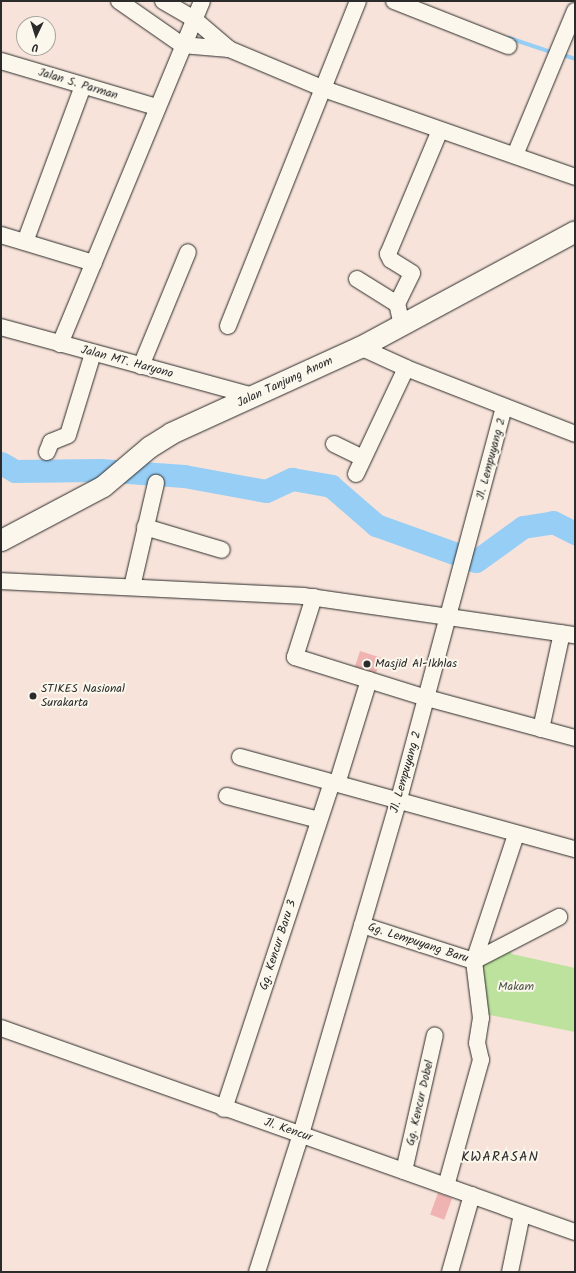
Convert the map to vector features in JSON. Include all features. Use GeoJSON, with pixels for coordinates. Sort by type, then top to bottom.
{"type":"FeatureCollection","features":[{"type":"Feature","properties":{"kind":"main road","name":"Jalan Tanjung Anom"},"geometry":{"type":"LineString","coordinates":[[1,540],[110,481],[126,467],[171,434],[360,347],[575,231]]}},
{"type":"Feature","properties":{"kind":"street"},"geometry":{"type":"LineString","coordinates":[[119,1],[182,44],[229,49],[324,89],[570,175],[575,188]]}},
{"type":"Feature","properties":{"kind":"street"},"geometry":{"type":"LineString","coordinates":[[163,1],[194,19],[229,49]]}},
{"type":"Feature","properties":{"kind":"street"},"geometry":{"type":"LineString","coordinates":[[60,344],[182,44],[202,1]]}},
{"type":"Feature","properties":{"kind":"street"},"geometry":{"type":"LineString","coordinates":[[228,326],[358,1]]}},
{"type":"Feature","properties":{"kind":"street"},"geometry":{"type":"LineString","coordinates":[[394,1],[508,46]]}},
{"type":"Feature","properties":{"kind":"street"},"geometry":{"type":"LineString","coordinates":[[515,155],[552,63],[574,18]]}},
{"type":"Feature","properties":{"kind":"street","name":"Jalan S. Parman"},"geometry":{"type":"LineString","coordinates":[[1,61],[156,107]]}},
{"type":"Feature","properties":{"kind":"street"},"geometry":{"type":"LineString","coordinates":[[25,242],[83,86]]}},
{"type":"Feature","properties":{"kind":"street"},"geometry":{"type":"LineString","coordinates":[[402,325],[397,304],[412,273],[391,260],[388,254],[440,130]]}},
{"type":"Feature","properties":{"kind":"street"},"geometry":{"type":"LineString","coordinates":[[1,234],[94,263]]}},
{"type":"Feature","properties":{"kind":"street"},"geometry":{"type":"LineString","coordinates":[[141,366],[188,252]]}},
{"type":"Feature","properties":{"kind":"street"},"geometry":{"type":"LineString","coordinates":[[357,279],[397,304]]}},
{"type":"Feature","properties":{"kind":"street","name":"Jalan MT. Haryono"},"geometry":{"type":"LineString","coordinates":[[1,327],[254,396]]}},
{"type":"Feature","properties":{"kind":"street"},"geometry":{"type":"LineString","coordinates":[[360,347],[406,368],[575,434]]}},
{"type":"Feature","properties":{"kind":"street"},"geometry":{"type":"LineString","coordinates":[[47,452],[51,442],[65,437],[70,431],[92,353]]}},
{"type":"Feature","properties":{"kind":"street"},"geometry":{"type":"LineString","coordinates":[[356,474],[406,368]]}},
{"type":"Feature","properties":{"kind":"street","name":"Jl. Lempuyang 2"},"geometry":{"type":"LineString","coordinates":[[257,1272],[301,1134],[399,799],[504,407]]}},
{"type":"Feature","properties":{"kind":"street"},"geometry":{"type":"LineString","coordinates":[[334,444],[363,458]]}},
{"type":"Feature","properties":{"kind":"street"},"geometry":{"type":"LineString","coordinates":[[132,587],[156,483]]}},
{"type":"Feature","properties":{"kind":"street"},"geometry":{"type":"LineString","coordinates":[[145,527],[222,550]]}},
{"type":"Feature","properties":{"kind":"street"},"geometry":{"type":"LineString","coordinates":[[1,582],[132,587],[314,597],[568,634],[541,729]]}},
{"type":"Feature","properties":{"kind":"street"},"geometry":{"type":"LineString","coordinates":[[314,597],[296,657],[427,698],[575,738]]}},
{"type":"Feature","properties":{"kind":"street","name":"Gg. Kencur Baru 3"},"geometry":{"type":"LineString","coordinates":[[224,1108],[319,820],[334,783],[369,680]]}},
{"type":"Feature","properties":{"kind":"street"},"geometry":{"type":"LineString","coordinates":[[240,757],[399,799],[516,834],[575,848]]}},
{"type":"Feature","properties":{"kind":"street"},"geometry":{"type":"LineString","coordinates":[[227,796],[319,820]]}},
{"type":"Feature","properties":{"kind":"street"},"geometry":{"type":"LineString","coordinates":[[446,1186],[481,1060],[477,1043],[481,1018],[474,961],[516,834]]}},
{"type":"Feature","properties":{"kind":"street"},"geometry":{"type":"LineString","coordinates":[[474,961],[559,917]]}},
{"type":"Feature","properties":{"kind":"street","name":"Gg. Lempuyang Baru"},"geometry":{"type":"LineString","coordinates":[[362,925],[474,961]]}},
{"type":"Feature","properties":{"kind":"street","name":"Jl. Kencur"},"geometry":{"type":"LineString","coordinates":[[1,1028],[575,1232]]}},
{"type":"Feature","properties":{"kind":"street","name":"Gg. Kencur Dobel"},"geometry":{"type":"LineString","coordinates":[[404,1171],[435,1035]]}},
{"type":"Feature","properties":{"kind":"street"},"geometry":{"type":"LineString","coordinates":[[446,1271],[472,1195]]}},
{"type":"Feature","properties":{"kind":"street"},"geometry":{"type":"LineString","coordinates":[[510,1272],[522,1214]]}},
{"type":"Feature","properties":{"kind":"green space","name":"Makam"},"geometry":{"type":"Polygon","coordinates":[[[509,950],[512,954],[575,968],[575,1032],[485,1014],[479,963],[509,950]]]}},
{"type":"Feature","properties":{"kind":"building","name":"Masjid Al-Ikhlas"},"geometry":{"type":"Polygon","coordinates":[[[360,651],[381,658],[376,673],[355,666],[360,651]]]}},
{"type":"Feature","properties":{"kind":"building"},"geometry":{"type":"Polygon","coordinates":[[[438,1193],[452,1198],[444,1220],[430,1215],[438,1193]]]}},
{"type":"Feature","properties":{"kind":"waterway"},"geometry":{"type":"LineString","coordinates":[[509,38],[554,53]]}},
{"type":"Feature","properties":{"kind":"waterway"},"geometry":{"type":"LineString","coordinates":[[560,54],[575,59]]}},
{"type":"Feature","properties":{"kind":"waterway"},"geometry":{"type":"LineString","coordinates":[[1,463],[15,471],[100,470],[184,476],[266,491],[292,479],[331,486],[376,525],[476,561],[523,527],[553,522],[575,533]]}},
{"type":"Feature","properties":{"kind":"place","name":"Masjid Al-Ikhlas"},"geometry":{"type":"Point","coordinates":[367,664]}},
{"type":"Feature","properties":{"kind":"place","name":"STIKES Nasional Surakarta"},"geometry":{"type":"Point","coordinates":[33,696]}},
{"type":"Feature","properties":{"kind":"district","name":"KWARASAN"},"geometry":{"type":"Point","coordinates":[500,1157]}}]}
